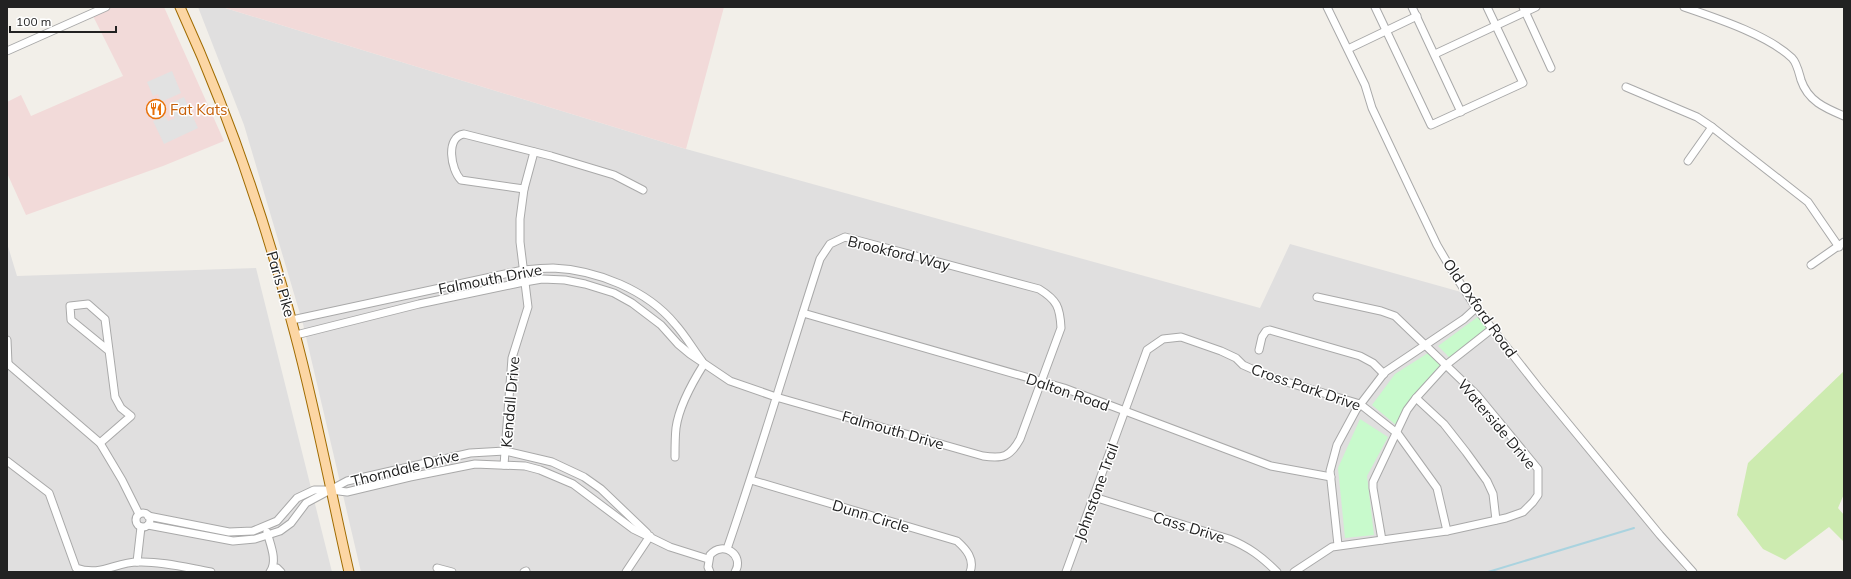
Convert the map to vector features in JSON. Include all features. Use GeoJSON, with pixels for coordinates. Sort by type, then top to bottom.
{"type":"FeatureCollection","features":[{"type":"Feature","properties":{"kind":"main road","name":"Paris Pike"},"geometry":{"type":"LineString","coordinates":[[180,7],[208,71],[236,144],[265,227],[296,335],[349,572]]}},
{"type":"Feature","properties":{"kind":"street"},"geometry":{"type":"LineString","coordinates":[[7,51],[106,7]]}},
{"type":"Feature","properties":{"kind":"street","name":"Old Oxford Road"},"geometry":{"type":"LineString","coordinates":[[1327,7],[1348,49],[1364,85],[1372,108],[1431,233],[1443,257],[1476,308],[1538,387],[1693,572]]}},
{"type":"Feature","properties":{"kind":"street"},"geometry":{"type":"LineString","coordinates":[[1375,7],[1431,125],[1523,83],[1487,7]]}},
{"type":"Feature","properties":{"kind":"street"},"geometry":{"type":"LineString","coordinates":[[1412,7],[1461,112]]}},
{"type":"Feature","properties":{"kind":"street"},"geometry":{"type":"LineString","coordinates":[[1435,54],[1496,26],[1524,9],[1536,7]]}},
{"type":"Feature","properties":{"kind":"street"},"geometry":{"type":"LineString","coordinates":[[1684,7],[1745,31],[1780,48],[1793,60],[1803,84],[1811,98],[1821,106],[1844,116]]}},
{"type":"Feature","properties":{"kind":"street"},"geometry":{"type":"LineString","coordinates":[[1524,9],[1551,68]]}},
{"type":"Feature","properties":{"kind":"street"},"geometry":{"type":"LineString","coordinates":[[1348,49],[1417,16]]}},
{"type":"Feature","properties":{"kind":"street"},"geometry":{"type":"LineString","coordinates":[[1626,87],[1697,117],[1808,202],[1842,244],[1811,265]]}},
{"type":"Feature","properties":{"kind":"street"},"geometry":{"type":"LineString","coordinates":[[1688,162],[1712,127]]}},
{"type":"Feature","properties":{"kind":"street"},"geometry":{"type":"LineString","coordinates":[[524,189],[461,180],[456,175],[452,153],[453,142],[458,135],[464,134],[614,175],[643,190]]}},
{"type":"Feature","properties":{"kind":"street","name":"Kendall Drive"},"geometry":{"type":"LineString","coordinates":[[504,465],[512,358],[528,307],[526,282],[523,270],[520,218],[524,189],[534,152]]}},
{"type":"Feature","properties":{"kind":"street","name":"Brookford Way"},"geometry":{"type":"LineString","coordinates":[[727,549],[751,480],[820,259],[830,244],[845,237],[1039,289],[1050,296],[1056,302],[1060,313],[1061,328],[1042,382]]}},
{"type":"Feature","properties":{"kind":"street","name":"Falmouth Drive"},"geometry":{"type":"LineString","coordinates":[[292,320],[523,270],[552,268],[576,271],[609,280],[635,292],[654,304],[674,323],[704,364]]}},
{"type":"Feature","properties":{"kind":"street","name":"Falmouth Drive"},"geometry":{"type":"LineString","coordinates":[[296,335],[419,304],[526,282],[542,279],[565,280],[585,284],[614,293],[632,303],[661,325],[678,344],[704,364],[730,381],[776,397],[983,456],[999,458],[1013,452],[1042,382]]}},
{"type":"Feature","properties":{"kind":"street","name":"Waterside Drive"},"geometry":{"type":"LineString","coordinates":[[1294,572],[1324,551],[1338,545],[1447,530],[1496,520],[1523,512],[1538,495],[1538,470],[1477,395],[1394,316],[1381,311],[1317,296]]}},
{"type":"Feature","properties":{"kind":"street"},"geometry":{"type":"LineString","coordinates":[[100,443],[131,416],[121,408],[115,397],[106,319],[88,304],[70,306],[71,320],[109,351]]}},
{"type":"Feature","properties":{"kind":"street"},"geometry":{"type":"LineString","coordinates":[[1338,545],[1331,477],[1332,459],[1337,445],[1360,404],[1384,374],[1464,319],[1476,308]]}},
{"type":"Feature","properties":{"kind":"street","name":"Dalton Road"},"geometry":{"type":"LineString","coordinates":[[803,312],[1064,388],[1271,466],[1331,477]]}},
{"type":"Feature","properties":{"kind":"street"},"geometry":{"type":"LineString","coordinates":[[1382,540],[1373,482],[1407,410],[1446,365],[1493,328]]}},
{"type":"Feature","properties":{"kind":"street"},"geometry":{"type":"LineString","coordinates":[[1259,350],[1262,337],[1266,331],[1270,330],[1360,356],[1373,363],[1384,374]]}},
{"type":"Feature","properties":{"kind":"street","name":"Cross Park Drive"},"geometry":{"type":"LineString","coordinates":[[1125,411],[1147,350],[1163,339],[1181,337],[1221,351],[1236,358],[1243,365],[1265,375],[1360,404],[1396,433],[1438,488],[1447,530]]}},
{"type":"Feature","properties":{"kind":"street"},"geometry":{"type":"LineString","coordinates":[[7,340],[8,364],[100,443],[140,514]]}},
{"type":"Feature","properties":{"kind":"street"},"geometry":{"type":"LineString","coordinates":[[675,457],[676,427],[694,380],[704,364]]}},
{"type":"Feature","properties":{"kind":"street"},"geometry":{"type":"LineString","coordinates":[[1416,398],[1444,424],[1487,481],[1494,494],[1496,520]]}},
{"type":"Feature","properties":{"kind":"street","name":"Johnstone Trail"},"geometry":{"type":"LineString","coordinates":[[1066,572],[1125,411]]}},
{"type":"Feature","properties":{"kind":"street","name":"Thorndale Drive"},"geometry":{"type":"LineString","coordinates":[[331,490],[346,482],[439,460],[470,453],[505,450],[552,462],[584,477],[601,489],[650,536]]}},
{"type":"Feature","properties":{"kind":"street"},"geometry":{"type":"LineString","coordinates":[[7,461],[50,493],[76,568],[86,571],[99,571],[137,562],[163,563],[211,572]]}},
{"type":"Feature","properties":{"kind":"street","name":"Thorndale Drive"},"geometry":{"type":"LineString","coordinates":[[331,490],[347,492],[475,464],[525,466],[561,478],[578,488],[619,519],[670,547],[708,559]]}},
{"type":"Feature","properties":{"kind":"street"},"geometry":{"type":"LineString","coordinates":[[578,488],[584,477]]}},
{"type":"Feature","properties":{"kind":"street","name":"Dunn Circle"},"geometry":{"type":"LineString","coordinates":[[751,480],[957,541],[970,555],[972,568],[970,572]]}},
{"type":"Feature","properties":{"kind":"street"},"geometry":{"type":"LineString","coordinates":[[140,514],[144,513],[148,516],[229,532],[253,531],[277,521],[297,498],[314,490],[331,490]]}},
{"type":"Feature","properties":{"kind":"street"},"geometry":{"type":"LineString","coordinates":[[140,514],[137,517],[136,522],[145,526],[233,541],[246,541],[268,536],[280,531],[291,523],[306,503],[331,490]]}},
{"type":"Feature","properties":{"kind":"street","name":"Cass Drive"},"geometry":{"type":"LineString","coordinates":[[1094,497],[1229,539],[1247,547],[1261,556],[1277,572]]}},
{"type":"Feature","properties":{"kind":"street"},"geometry":{"type":"LineString","coordinates":[[137,562],[145,526],[150,520],[148,516]]}},
{"type":"Feature","properties":{"kind":"street"},"geometry":{"type":"LineString","coordinates":[[265,526],[272,553],[271,570],[277,568],[281,572]]}},
{"type":"Feature","properties":{"kind":"street"},"geometry":{"type":"LineString","coordinates":[[626,572],[650,536]]}},
{"type":"Feature","properties":{"kind":"street"},"geometry":{"type":"LineString","coordinates":[[710,572],[708,567],[708,559],[713,551],[718,549],[727,549],[734,553],[738,561],[736,571],[745,572]]}},
{"type":"Feature","properties":{"kind":"street"},"geometry":{"type":"LineString","coordinates":[[437,568],[452,572]]}},
{"type":"Feature","properties":{"kind":"shaded area"},"geometry":{"type":"Polygon","coordinates":[[[113,7],[164,7],[224,141],[163,166],[26,215],[7,173],[7,102],[21,95],[31,116],[123,76],[93,16],[113,7]]]}},
{"type":"Feature","properties":{"kind":"shaded area"},"geometry":{"type":"Polygon","coordinates":[[[198,7],[222,7],[686,149],[1260,308],[1290,244],[1461,292],[1686,572],[361,572],[303,324],[244,125],[198,7]]]}},
{"type":"Feature","properties":{"kind":"shaded area"},"geometry":{"type":"Polygon","coordinates":[[[222,7],[724,7],[686,149],[222,7]]]}},
{"type":"Feature","properties":{"kind":"shaded area"},"geometry":{"type":"Polygon","coordinates":[[[172,71],[181,93],[161,102],[158,94],[153,96],[147,82],[172,71]]]}},
{"type":"Feature","properties":{"kind":"shaded area"},"geometry":{"type":"Polygon","coordinates":[[[184,97],[198,128],[164,144],[153,121],[165,116],[168,121],[175,118],[169,104],[184,97]]]}},
{"type":"Feature","properties":{"kind":"shaded area"},"geometry":{"type":"Polygon","coordinates":[[[7,243],[17,276],[256,268],[332,572],[7,572],[7,243]]]}},
{"type":"Feature","properties":{"kind":"green space"},"geometry":{"type":"Polygon","coordinates":[[[1479,316],[1489,328],[1450,358],[1438,346],[1479,316]]]}},
{"type":"Feature","properties":{"kind":"green space"},"geometry":{"type":"Polygon","coordinates":[[[1428,353],[1442,365],[1414,396],[1396,425],[1372,405],[1395,374],[1428,353]]]}},
{"type":"Feature","properties":{"kind":"green space"},"geometry":{"type":"Polygon","coordinates":[[[1844,371],[1844,494],[1838,508],[1844,515],[1844,542],[1829,527],[1785,560],[1763,549],[1737,515],[1748,463],[1844,371]]]}},
{"type":"Feature","properties":{"kind":"green space"},"geometry":{"type":"Polygon","coordinates":[[[1360,419],[1388,437],[1367,476],[1374,535],[1345,538],[1338,468],[1360,419]]]}},
{"type":"Feature","properties":{"kind":"waterway"},"geometry":{"type":"LineString","coordinates":[[1488,572],[1634,528]]}},
{"type":"Feature","properties":{"kind":"place","name":"Fat Kats"},"geometry":{"type":"Point","coordinates":[156,109]}}]}
